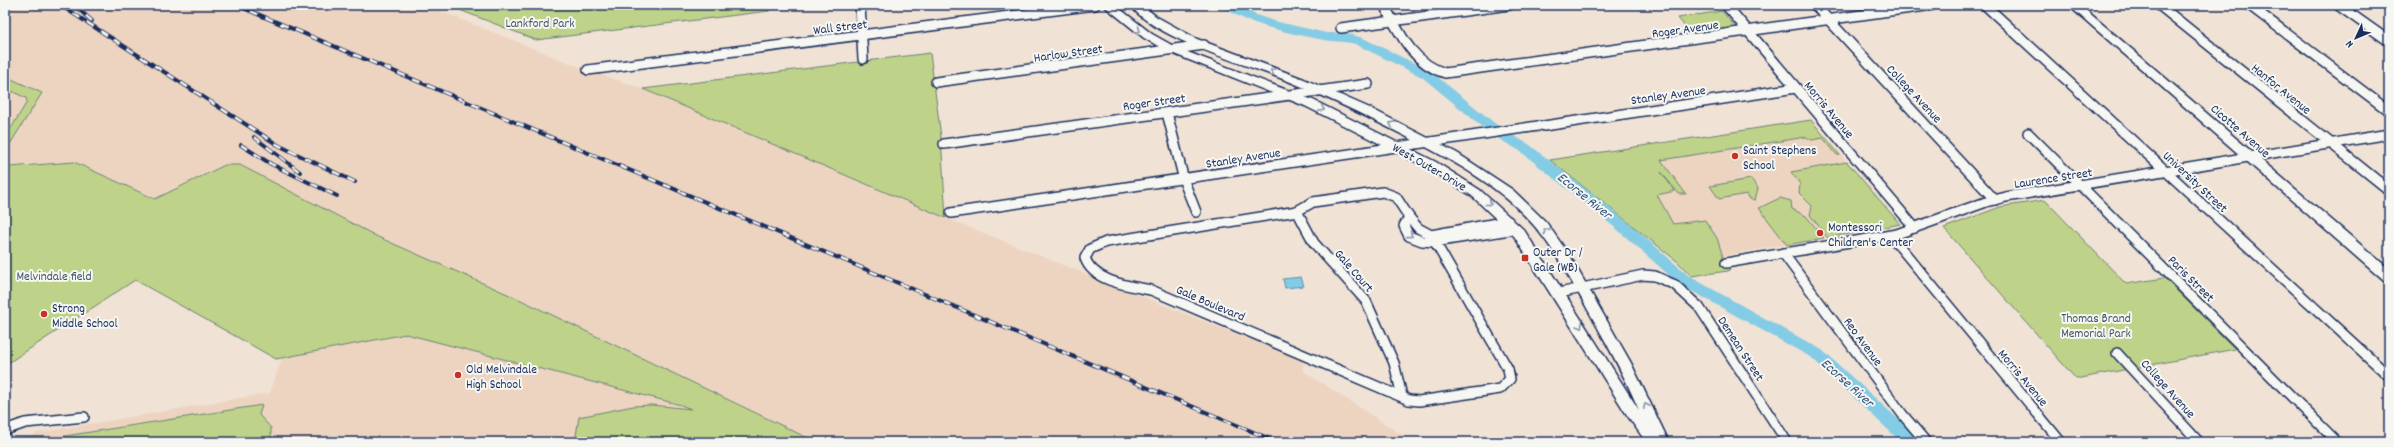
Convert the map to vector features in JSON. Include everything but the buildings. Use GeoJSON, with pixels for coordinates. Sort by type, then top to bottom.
{"type":"FeatureCollection","features":[{"type":"Feature","properties":{"kind":"main road","name":"West Outer Drive"},"geometry":{"type":"LineString","coordinates":[[1108,5],[1148,36],[1173,50],[1291,95],[1396,146],[1464,184],[1512,225],[1559,292],[1632,410],[1655,442]]}},
{"type":"Feature","properties":{"kind":"main road","name":"West Outer Drive"},"geometry":{"type":"LineString","coordinates":[[1135,5],[1160,24],[1204,45],[1322,91],[1427,142],[1476,169],[1523,205],[1555,242],[1582,287],[1624,361],[1661,442]]}},
{"type":"Feature","properties":{"kind":"main road","name":"Cicotte Avenue"},"geometry":{"type":"LineString","coordinates":[[2073,5],[2389,277]]}},
{"type":"Feature","properties":{"kind":"street"},"geometry":{"type":"LineString","coordinates":[[860,5],[863,59]]}},
{"type":"Feature","properties":{"kind":"street","name":"Wall Street"},"geometry":{"type":"LineString","coordinates":[[588,70],[1095,5]]}},
{"type":"Feature","properties":{"kind":"street"},"geometry":{"type":"LineString","coordinates":[[1384,5],[1393,20]]}},
{"type":"Feature","properties":{"kind":"street"},"geometry":{"type":"LineString","coordinates":[[1341,28],[1509,5]]}},
{"type":"Feature","properties":{"kind":"street","name":"Morris Avenue"},"geometry":{"type":"LineString","coordinates":[[1726,5],[1915,228]]}},
{"type":"Feature","properties":{"kind":"street","name":"College Avenue"},"geometry":{"type":"LineString","coordinates":[[1815,5],[1995,200]]}},
{"type":"Feature","properties":{"kind":"street","name":"Roger Avenue"},"geometry":{"type":"LineString","coordinates":[[1393,20],[1409,50],[1441,73],[1829,20],[1901,7],[1933,5]]}},
{"type":"Feature","properties":{"kind":"street","name":"University Street"},"geometry":{"type":"LineString","coordinates":[[1986,5],[2389,376]]}},
{"type":"Feature","properties":{"kind":"street","name":"Hanfor Avenue"},"geometry":{"type":"LineString","coordinates":[[2159,5],[2389,190]]}},
{"type":"Feature","properties":{"kind":"street"},"geometry":{"type":"LineString","coordinates":[[2249,5],[2389,111]]}},
{"type":"Feature","properties":{"kind":"street"},"geometry":{"type":"LineString","coordinates":[[2338,5],[2389,42]]}},
{"type":"Feature","properties":{"kind":"street","name":"Harlow Street"},"geometry":{"type":"LineString","coordinates":[[936,82],[1204,45]]}},
{"type":"Feature","properties":{"kind":"street","name":"Roger Street"},"geometry":{"type":"LineString","coordinates":[[944,144],[1368,84]]}},
{"type":"Feature","properties":{"kind":"street","name":"Stanley Avenue"},"geometry":{"type":"LineString","coordinates":[[951,213],[1796,88]]}},
{"type":"Feature","properties":{"kind":"street"},"geometry":{"type":"LineString","coordinates":[[1167,113],[1184,179],[1196,212]]}},
{"type":"Feature","properties":{"kind":"street","name":"Paris Street"},"geometry":{"type":"LineString","coordinates":[[2028,133],[2337,442]]}},
{"type":"Feature","properties":{"kind":"street","name":"Laurence Street"},"geometry":{"type":"LineString","coordinates":[[1726,263],[1891,236],[1995,200],[2389,134]]}},
{"type":"Feature","properties":{"kind":"street","name":"Gale Boulevard"},"geometry":{"type":"LineString","coordinates":[[1433,239],[1508,369],[1510,379],[1500,390],[1419,401],[1409,400],[1151,290],[1122,284],[1100,276],[1088,266],[1086,260],[1088,251],[1098,244],[1202,225],[1297,211],[1313,202],[1383,192],[1391,194],[1400,201],[1409,216],[1404,226],[1406,232],[1415,239],[1433,239],[1512,225]]}},
{"type":"Feature","properties":{"kind":"street","name":"Gale Court"},"geometry":{"type":"LineString","coordinates":[[1297,211],[1314,243],[1366,301],[1394,363],[1402,396]]}},
{"type":"Feature","properties":{"kind":"street","name":"Morris Avenue"},"geometry":{"type":"LineString","coordinates":[[1891,236],[2061,442]]}},
{"type":"Feature","properties":{"kind":"street","name":"Reo Avenue"},"geometry":{"type":"LineString","coordinates":[[1783,253],[1903,415],[1926,442]]}},
{"type":"Feature","properties":{"kind":"street","name":"Demean Street"},"geometry":{"type":"LineString","coordinates":[[1582,287],[1643,275],[1664,279],[1684,292],[1710,321],[1787,442]]}},
{"type":"Feature","properties":{"kind":"street"},"geometry":{"type":"LineString","coordinates":[[1559,292],[1582,287]]}},
{"type":"Feature","properties":{"kind":"street","name":"College Avenue"},"geometry":{"type":"LineString","coordinates":[[2118,353],[2199,442]]}},
{"type":"Feature","properties":{"kind":"street"},"geometry":{"type":"LineString","coordinates":[[5,430],[24,423],[84,417]]}},
{"type":"Feature","properties":{"kind":"shaded area"},"geometry":{"type":"Polygon","coordinates":[[[5,5],[425,5],[587,70],[643,89],[946,218],[1303,361],[1303,371],[1413,442],[816,442],[521,300],[378,237],[240,165],[225,165],[155,199],[74,162],[5,166],[5,140],[14,123],[5,127],[5,5]]]}},
{"type":"Feature","properties":{"kind":"shaded area"},"geometry":{"type":"Polygon","coordinates":[[[1811,120],[1900,224],[1722,256],[1678,262],[1550,160],[1811,120]]]}},
{"type":"Feature","properties":{"kind":"shaded area","name":"Old Melvindale High School"},"geometry":{"type":"Polygon","coordinates":[[[5,198],[332,347],[532,314],[757,442],[23,442],[37,433],[270,393],[282,358],[276,359],[135,280],[5,365],[5,198]]]}},
{"type":"Feature","properties":{"kind":"green space","name":"Lankford Park"},"geometry":{"type":"Polygon","coordinates":[[[447,5],[769,5],[769,11],[536,40],[447,5]]]}},
{"type":"Feature","properties":{"kind":"green space"},"geometry":{"type":"Polygon","coordinates":[[[1722,11],[1736,28],[1691,34],[1678,18],[1722,11]]]}},
{"type":"Feature","properties":{"kind":"green space"},"geometry":{"type":"Polygon","coordinates":[[[930,53],[941,137],[946,218],[643,89],[930,53]]]}},
{"type":"Feature","properties":{"kind":"green space"},"geometry":{"type":"Polygon","coordinates":[[[5,76],[42,93],[5,152],[5,138],[27,102],[26,98],[5,88],[5,76]]]}},
{"type":"Feature","properties":{"kind":"green space"},"geometry":{"type":"Polygon","coordinates":[[[1811,120],[1840,155],[1837,155],[1823,138],[1812,140],[1806,137],[1661,160],[1686,194],[1679,194],[1661,172],[1675,191],[1657,195],[1673,224],[1705,220],[1717,238],[1724,260],[1730,269],[1728,271],[1691,276],[1678,262],[1550,160],[1811,120]]]}},
{"type":"Feature","properties":{"kind":"green space","name":"Melvindale field"},"geometry":{"type":"Polygon","coordinates":[[[74,162],[155,199],[225,165],[240,165],[378,237],[521,300],[816,442],[575,442],[579,417],[633,406],[652,405],[691,409],[681,405],[406,334],[276,359],[135,280],[5,365],[5,165],[8,167],[74,162]]]}},
{"type":"Feature","properties":{"kind":"green space"},"geometry":{"type":"Polygon","coordinates":[[[1847,162],[1900,224],[1828,238],[1810,215],[1812,206],[1799,193],[1800,184],[1791,172],[1847,162]]]}},
{"type":"Feature","properties":{"kind":"green space"},"geometry":{"type":"Polygon","coordinates":[[[1751,179],[1758,188],[1755,200],[1750,199],[1747,194],[1719,199],[1710,186],[1751,179]]]}},
{"type":"Feature","properties":{"kind":"green space"},"geometry":{"type":"Polygon","coordinates":[[[1780,198],[1791,201],[1792,209],[1806,216],[1824,238],[1787,245],[1759,208],[1780,198]]]}},
{"type":"Feature","properties":{"kind":"green space","name":"Thomas Brand Memorial Park"},"geometry":{"type":"Polygon","coordinates":[[[2045,200],[2126,284],[2164,278],[2235,349],[2076,379],[1944,228],[2000,207],[2045,200]]]}},
{"type":"Feature","properties":{"kind":"green space"},"geometry":{"type":"Polygon","coordinates":[[[262,405],[259,415],[271,428],[271,442],[48,442],[65,436],[262,405]]]}},
{"type":"Feature","properties":{"kind":"water"},"geometry":{"type":"Polygon","coordinates":[[[1301,277],[1304,286],[1285,288],[1283,279],[1301,277]]]}},
{"type":"Feature","properties":{"kind":"waterway","name":"Ecorse River"},"geometry":{"type":"LineString","coordinates":[[1229,5],[1252,18],[1271,24],[1326,37],[1345,37],[1359,41],[1426,74],[1497,132],[1525,148],[1624,227],[1684,280],[1817,354],[1841,374],[1912,442]]}},
{"type":"Feature","properties":{"kind":"railway"},"geometry":{"type":"LineString","coordinates":[[60,5],[278,145],[355,182]]}},
{"type":"Feature","properties":{"kind":"railway"},"geometry":{"type":"LineString","coordinates":[[74,5],[92,21]]}},
{"type":"Feature","properties":{"kind":"railway"},"geometry":{"type":"LineString","coordinates":[[236,5],[1277,442]]}},
{"type":"Feature","properties":{"kind":"railway"},"geometry":{"type":"LineString","coordinates":[[254,137],[300,172]]}},
{"type":"Feature","properties":{"kind":"railway"},"geometry":{"type":"LineString","coordinates":[[241,145],[271,164],[337,196]]}},
{"type":"Feature","properties":{"kind":"place","name":"Saint Stephens School"},"geometry":{"type":"Point","coordinates":[1735,156]}},
{"type":"Feature","properties":{"kind":"place","name":"Montessori Children's Center"},"geometry":{"type":"Point","coordinates":[1820,233]}},
{"type":"Feature","properties":{"kind":"place","name":"Outer Dr / Gale (WB)"},"geometry":{"type":"Point","coordinates":[1525,258]}},
{"type":"Feature","properties":{"kind":"place","name":"Strong Middle School"},"geometry":{"type":"Point","coordinates":[44,314]}},
{"type":"Feature","properties":{"kind":"place","name":"Old Melvindale High School"},"geometry":{"type":"Point","coordinates":[458,375]}}]}
